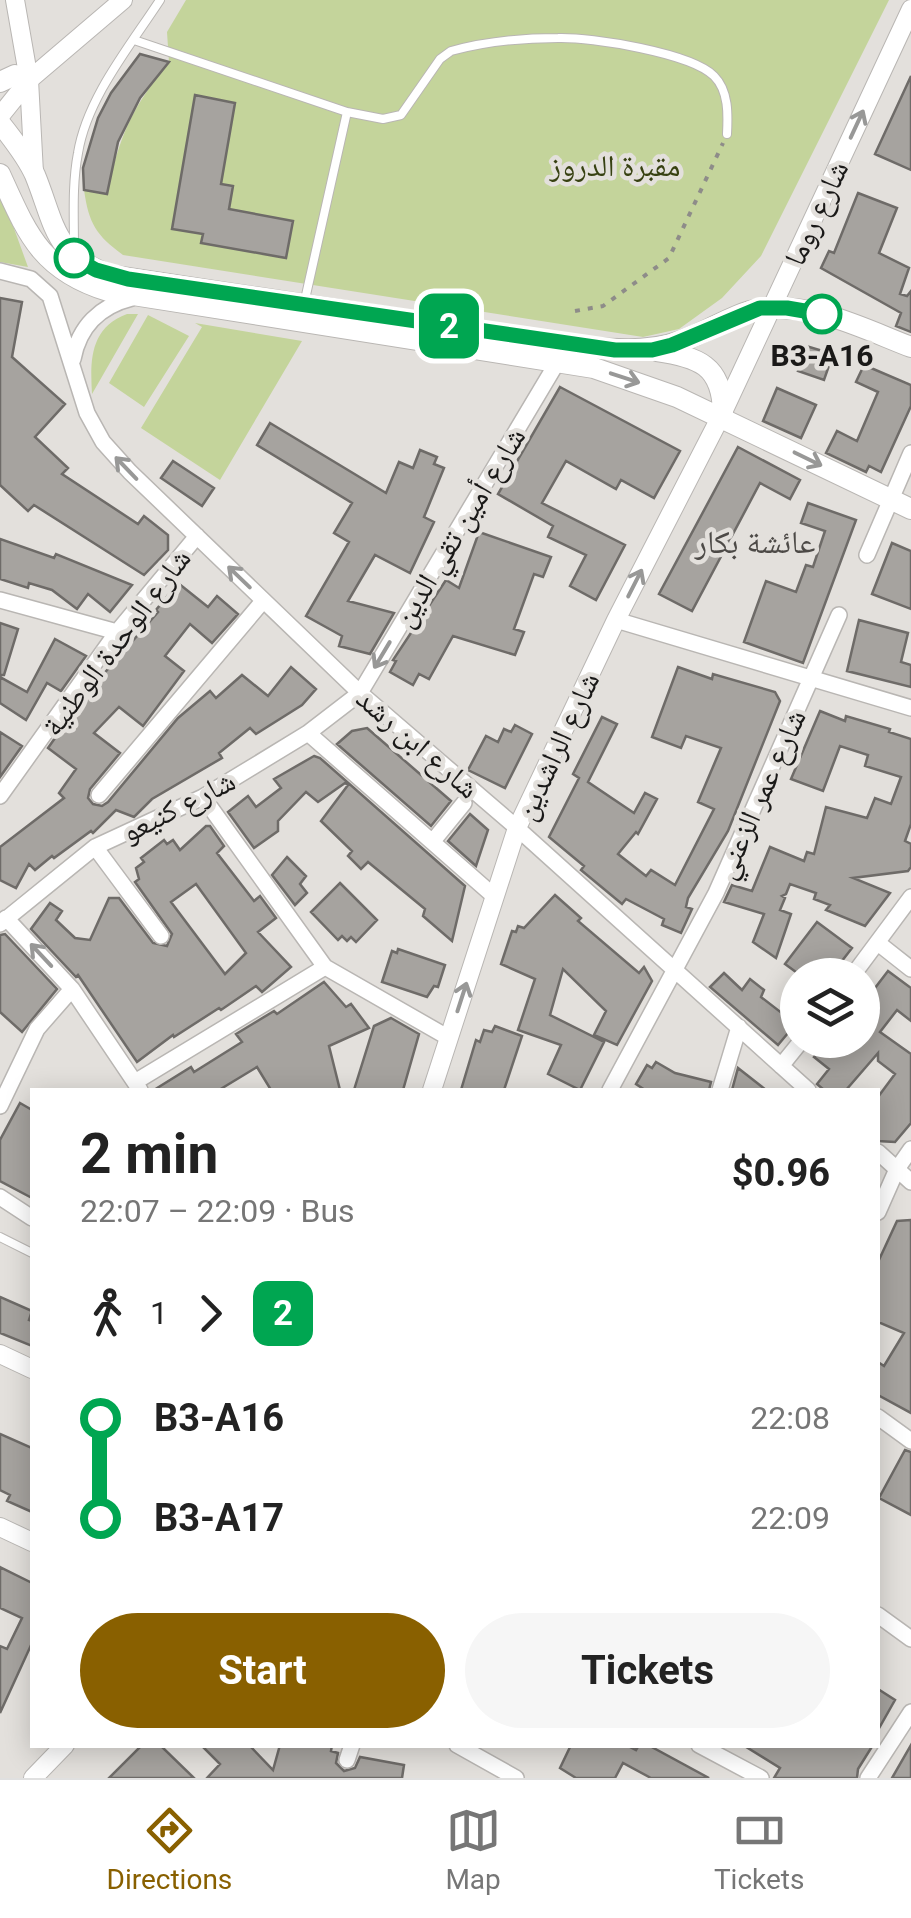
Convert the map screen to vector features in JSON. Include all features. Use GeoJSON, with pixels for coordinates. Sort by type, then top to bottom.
{"type":"FeatureCollection","features":[{"type":"Feature","properties":{"kind":"main road"},"geometry":{"type":"LineString","coordinates":[[0,82],[14,75],[29,80]]}},
{"type":"Feature","properties":{"kind":"main road"},"geometry":{"type":"LineString","coordinates":[[0,119],[34,174],[52,224],[74,258],[96,270],[558,362],[635,381],[721,415],[911,510]]}},
{"type":"Feature","properties":{"kind":"main road"},"geometry":{"type":"LineString","coordinates":[[0,174],[32,242],[46,258],[84,284],[140,296],[277,308],[304,304],[582,347],[652,350],[706,366],[718,381],[721,415]]}},
{"type":"Feature","properties":{"kind":"main road"},"geometry":{"type":"LineString","coordinates":[[652,350],[748,311],[772,308],[826,315],[911,347]]}},
{"type":"Feature","properties":{"kind":"street"},"geometry":{"type":"LineString","coordinates":[[15,0],[29,80],[34,174]]}},
{"type":"Feature","properties":{"kind":"street"},"geometry":{"type":"LineString","coordinates":[[0,119],[29,80],[123,0]]}},
{"type":"Feature","properties":{"kind":"street","name":"شارع روما"},"geometry":{"type":"LineString","coordinates":[[721,415],[911,9]]}},
{"type":"Feature","properties":{"kind":"street","name":"شارع ابن رشد"},"geometry":{"type":"LineString","coordinates":[[0,270],[32,279],[50,296],[87,412],[103,442],[130,472],[360,693],[517,828],[806,1088]]}},
{"type":"Feature","properties":{"kind":"street"},"geometry":{"type":"LineString","coordinates":[[72,363],[75,347],[92,320],[118,301],[140,296]]}},
{"type":"Feature","properties":{"kind":"street","name":"شارع أمين تقي الدين"},"geometry":{"type":"LineString","coordinates":[[360,693],[558,362]]}},
{"type":"Feature","properties":{"kind":"street","name":"شارع الراشدين"},"geometry":{"type":"LineString","coordinates":[[433,1088],[517,828],[616,620],[721,415]]}},
{"type":"Feature","properties":{"kind":"street"},"geometry":{"type":"LineString","coordinates":[[867,554],[911,453]]}},
{"type":"Feature","properties":{"kind":"street","name":"شارع الوحدة الوطنية"},"geometry":{"type":"LineString","coordinates":[[0,796],[117,632],[196,536]]}},
{"type":"Feature","properties":{"kind":"street"},"geometry":{"type":"LineString","coordinates":[[0,600],[117,632]]}},
{"type":"Feature","properties":{"kind":"street"},"geometry":{"type":"LineString","coordinates":[[99,795],[264,600]]}},
{"type":"Feature","properties":{"kind":"street","name":"شارع عمر الزعني"},"geometry":{"type":"LineString","coordinates":[[611,1088],[716,893],[839,615]]}},
{"type":"Feature","properties":{"kind":"street"},"geometry":{"type":"LineString","coordinates":[[616,620],[911,708]]}},
{"type":"Feature","properties":{"kind":"street","name":"شارع كنيعو"},"geometry":{"type":"LineString","coordinates":[[3,921],[96,847],[203,797],[308,733],[360,693]]}},
{"type":"Feature","properties":{"kind":"street"},"geometry":{"type":"LineString","coordinates":[[308,733],[495,896]]}},
{"type":"Feature","properties":{"kind":"street"},"geometry":{"type":"LineString","coordinates":[[203,797],[326,967],[449,1038]]}},
{"type":"Feature","properties":{"kind":"street"},"geometry":{"type":"LineString","coordinates":[[433,841],[464,803]]}},
{"type":"Feature","properties":{"kind":"street"},"geometry":{"type":"LineString","coordinates":[[96,847],[161,936]]}},
{"type":"Feature","properties":{"kind":"street"},"geometry":{"type":"LineString","coordinates":[[866,958],[911,897]]}},
{"type":"Feature","properties":{"kind":"street"},"geometry":{"type":"LineString","coordinates":[[3,921],[72,989],[137,1086],[326,967]]}},
{"type":"Feature","properties":{"kind":"street"},"geometry":{"type":"LineString","coordinates":[[878,943],[911,970]]}},
{"type":"Feature","properties":{"kind":"street"},"geometry":{"type":"LineString","coordinates":[[0,1106],[37,1029],[72,989]]}},
{"type":"Feature","properties":{"kind":"street"},"geometry":{"type":"LineString","coordinates":[[721,1088],[739,1027]]}},
{"type":"Feature","properties":{"kind":"street"},"geometry":{"type":"LineString","coordinates":[[781,1066],[787,1058]]}},
{"type":"Feature","properties":{"kind":"street"},"geometry":{"type":"LineString","coordinates":[[880,1207],[896,1169],[911,1149]]}},
{"type":"Feature","properties":{"kind":"street"},"geometry":{"type":"LineString","coordinates":[[880,1154],[911,1182]]}},
{"type":"Feature","properties":{"kind":"street"},"geometry":{"type":"LineString","coordinates":[[0,1197],[30,1217]]}},
{"type":"Feature","properties":{"kind":"street"},"geometry":{"type":"LineString","coordinates":[[0,1354],[30,1368]]}},
{"type":"Feature","properties":{"kind":"street"},"geometry":{"type":"LineString","coordinates":[[880,1418],[911,1440]]}},
{"type":"Feature","properties":{"kind":"street"},"geometry":{"type":"LineString","coordinates":[[0,1527],[30,1541]]}},
{"type":"Feature","properties":{"kind":"street"},"geometry":{"type":"LineString","coordinates":[[880,1616],[911,1639]]}},
{"type":"Feature","properties":{"kind":"street"},"geometry":{"type":"LineString","coordinates":[[868,1778],[911,1712]]}},
{"type":"Feature","properties":{"kind":"street"},"geometry":{"type":"LineString","coordinates":[[33,1778],[62,1748]]}},
{"type":"Feature","properties":{"kind":"street"},"geometry":{"type":"LineString","coordinates":[[462,1748],[516,1778]]}},
{"type":"Feature","properties":{"kind":"street"},"geometry":{"type":"LineString","coordinates":[[706,1748],[761,1778]]}},
{"type":"Feature","properties":{"kind":"street"},"geometry":{"type":"LineString","coordinates":[[482,1778],[486,1760]]}},
{"type":"Feature","properties":{"kind":"lane"},"geometry":{"type":"LineString","coordinates":[[74,258],[78,150],[92,112],[160,0]]}},
{"type":"Feature","properties":{"kind":"lane"},"geometry":{"type":"LineString","coordinates":[[134,40],[347,112],[383,119],[401,115],[440,59],[451,51],[564,38],[662,53],[706,70],[716,78],[724,94],[727,134]]}},
{"type":"Feature","properties":{"kind":"lane"},"geometry":{"type":"LineString","coordinates":[[304,304],[347,112]]}},
{"type":"Feature","properties":{"kind":"lane"},"geometry":{"type":"LineString","coordinates":[[0,1237],[30,1253]]}},
{"type":"Feature","properties":{"kind":"path"},"geometry":{"type":"LineString","coordinates":[[575,311],[602,306],[669,258],[727,134]]}},
{"type":"Feature","properties":{"kind":"green space","name":"مقبرة الدروز"},"geometry":{"type":"Polygon","coordinates":[[[186,0],[889,0],[761,256],[722,298],[679,329],[643,337],[123,255],[95,228],[84,190],[107,193],[129,123],[169,62],[167,32],[186,0]]]}},
{"type":"Feature","properties":{"kind":"green space"},"geometry":{"type":"Polygon","coordinates":[[[0,190],[28,267],[0,262],[0,190]]]}},
{"type":"Feature","properties":{"kind":"green space"},"geometry":{"type":"Polygon","coordinates":[[[127,314],[138,314],[92,394],[92,357],[99,336],[127,314]]]}},
{"type":"Feature","properties":{"kind":"green space"},"geometry":{"type":"Polygon","coordinates":[[[148,315],[189,336],[144,407],[109,383],[148,315]]]}},
{"type":"Feature","properties":{"kind":"green space"},"geometry":{"type":"Polygon","coordinates":[[[195,323],[302,341],[220,480],[141,428],[202,327],[195,323]]]}},
{"type":"Feature","properties":{"kind":"building"},"geometry":{"type":"Polygon","coordinates":[[[140,54],[169,62],[140,98],[118,142],[107,194],[84,190],[83,168],[98,118],[140,54]]]}},
{"type":"Feature","properties":{"kind":"building"},"geometry":{"type":"Polygon","coordinates":[[[911,76],[911,170],[875,154],[911,76]]]}},
{"type":"Feature","properties":{"kind":"building"},"geometry":{"type":"Polygon","coordinates":[[[195,95],[235,103],[221,184],[233,186],[229,209],[293,221],[286,258],[201,243],[203,234],[172,229],[195,95]]]}},
{"type":"Feature","properties":{"kind":"building"},"geometry":{"type":"Polygon","coordinates":[[[858,193],[897,208],[879,253],[909,268],[900,294],[907,296],[911,291],[911,332],[896,326],[901,313],[821,268],[829,251],[834,253],[858,193]]]}},
{"type":"Feature","properties":{"kind":"building"},"geometry":{"type":"Polygon","coordinates":[[[0,298],[22,302],[12,357],[65,404],[35,437],[68,468],[62,474],[138,524],[144,516],[168,535],[168,550],[144,575],[34,505],[28,511],[0,485],[0,298]]]}},
{"type":"Feature","properties":{"kind":"building"},"geometry":{"type":"Polygon","coordinates":[[[806,346],[833,354],[824,380],[798,371],[806,346]]]}},
{"type":"Feature","properties":{"kind":"building"},"geometry":{"type":"Polygon","coordinates":[[[864,365],[911,385],[911,406],[881,472],[869,466],[866,472],[826,453],[837,431],[857,441],[878,392],[856,382],[864,365]]]}},
{"type":"Feature","properties":{"kind":"building"},"geometry":{"type":"Polygon","coordinates":[[[560,387],[680,451],[654,498],[621,480],[616,489],[566,461],[542,503],[625,545],[596,600],[570,586],[586,555],[548,537],[553,526],[498,494],[560,387]]]}},
{"type":"Feature","properties":{"kind":"building"},"geometry":{"type":"Polygon","coordinates":[[[777,388],[816,405],[801,438],[763,421],[777,388]]]}},
{"type":"Feature","properties":{"kind":"building"},"geometry":{"type":"Polygon","coordinates":[[[270,423],[386,493],[399,462],[413,468],[420,450],[437,457],[434,464],[444,468],[424,517],[434,522],[410,573],[375,555],[348,601],[394,613],[370,654],[339,646],[342,636],[306,616],[349,542],[334,533],[352,503],[257,445],[270,423]]]}},
{"type":"Feature","properties":{"kind":"building"},"geometry":{"type":"Polygon","coordinates":[[[738,447],[800,480],[790,499],[760,483],[692,611],[659,594],[738,447]]]}},
{"type":"Feature","properties":{"kind":"building"},"geometry":{"type":"Polygon","coordinates":[[[173,461],[214,488],[202,506],[161,478],[173,461]]]}},
{"type":"Feature","properties":{"kind":"building"},"geometry":{"type":"Polygon","coordinates":[[[808,503],[856,520],[803,663],[744,642],[766,581],[796,592],[806,565],[813,567],[825,531],[801,523],[808,503]]]}},
{"type":"Feature","properties":{"kind":"building"},"geometry":{"type":"Polygon","coordinates":[[[479,532],[551,557],[543,577],[534,574],[514,629],[524,632],[515,655],[453,636],[429,679],[419,674],[413,685],[390,672],[396,661],[393,660],[446,580],[459,588],[479,532]]]}},
{"type":"Feature","properties":{"kind":"building"},"geometry":{"type":"Polygon","coordinates":[[[0,539],[54,558],[56,554],[132,585],[110,612],[88,594],[77,609],[52,590],[29,583],[28,588],[0,579],[0,539]]]}},
{"type":"Feature","properties":{"kind":"building"},"geometry":{"type":"Polygon","coordinates":[[[892,543],[911,551],[911,609],[872,594],[892,543]]]}},
{"type":"Feature","properties":{"kind":"building"},"geometry":{"type":"Polygon","coordinates":[[[178,583],[208,607],[217,596],[238,614],[212,643],[190,624],[165,656],[184,671],[143,726],[119,707],[94,733],[120,753],[90,789],[88,798],[93,804],[102,806],[108,802],[178,718],[210,691],[216,698],[242,675],[268,696],[291,667],[316,689],[302,705],[256,734],[250,728],[219,753],[222,758],[152,799],[134,817],[116,810],[93,833],[35,870],[29,864],[16,888],[0,880],[0,847],[64,798],[59,793],[76,769],[48,748],[86,694],[158,612],[178,583]]]}},
{"type":"Feature","properties":{"kind":"building"},"geometry":{"type":"Polygon","coordinates":[[[859,620],[908,633],[901,662],[911,665],[911,687],[847,671],[859,620]]]}},
{"type":"Feature","properties":{"kind":"building"},"geometry":{"type":"Polygon","coordinates":[[[0,623],[18,629],[4,675],[0,675],[0,623]]]}},
{"type":"Feature","properties":{"kind":"building"},"geometry":{"type":"Polygon","coordinates":[[[55,639],[86,656],[61,691],[47,683],[26,720],[0,703],[0,677],[27,692],[55,639]]]}},
{"type":"Feature","properties":{"kind":"building"},"geometry":{"type":"Polygon","coordinates":[[[678,667],[712,679],[713,674],[775,692],[780,701],[728,831],[688,898],[686,907],[692,909],[681,933],[662,925],[664,919],[626,899],[622,904],[549,837],[579,778],[573,774],[602,717],[617,724],[588,782],[634,813],[645,793],[657,799],[638,834],[618,854],[646,876],[651,870],[675,885],[714,809],[698,802],[721,748],[686,736],[681,748],[652,737],[678,667]]]}},
{"type":"Feature","properties":{"kind":"building"},"geometry":{"type":"Polygon","coordinates":[[[820,711],[845,721],[846,716],[890,729],[889,732],[911,739],[911,824],[905,841],[911,844],[911,867],[908,871],[853,878],[890,893],[865,926],[826,910],[830,905],[814,899],[816,893],[790,884],[782,896],[785,898],[780,910],[791,914],[776,958],[753,942],[764,914],[724,902],[732,885],[752,891],[770,847],[804,861],[807,852],[814,854],[826,807],[867,818],[875,798],[891,804],[901,777],[865,766],[868,755],[840,746],[823,791],[791,779],[820,711]]]}},
{"type":"Feature","properties":{"kind":"building"},"geometry":{"type":"Polygon","coordinates":[[[515,725],[532,734],[505,788],[468,770],[486,736],[498,742],[504,729],[511,732],[515,725]]]}},
{"type":"Feature","properties":{"kind":"building"},"geometry":{"type":"Polygon","coordinates":[[[367,728],[451,801],[431,826],[337,744],[352,731],[367,728]]]}},
{"type":"Feature","properties":{"kind":"building"},"geometry":{"type":"Polygon","coordinates":[[[0,732],[22,746],[0,777],[0,732]]]}},
{"type":"Feature","properties":{"kind":"building"},"geometry":{"type":"Polygon","coordinates":[[[314,756],[320,758],[465,886],[452,941],[423,916],[425,909],[368,862],[361,869],[348,856],[352,851],[321,821],[348,785],[345,783],[318,802],[306,792],[278,821],[278,831],[254,848],[228,812],[248,796],[256,807],[281,788],[274,779],[314,756]]]}},
{"type":"Feature","properties":{"kind":"building"},"geometry":{"type":"Polygon","coordinates":[[[470,814],[488,830],[476,866],[448,841],[470,814]]]}},
{"type":"Feature","properties":{"kind":"building"},"geometry":{"type":"Polygon","coordinates":[[[210,826],[224,846],[217,853],[254,901],[260,896],[276,918],[258,932],[291,967],[262,992],[256,986],[173,1035],[137,1062],[78,975],[31,929],[50,903],[62,911],[56,920],[75,938],[90,940],[109,898],[119,898],[153,943],[167,946],[172,934],[135,882],[139,879],[136,868],[144,862],[141,858],[164,840],[167,844],[173,840],[180,850],[210,826]],[[196,884],[171,902],[225,974],[246,953],[196,884]]]}},
{"type":"Feature","properties":{"kind":"building"},"geometry":{"type":"Polygon","coordinates":[[[287,857],[306,876],[300,884],[307,893],[295,905],[272,875],[287,857]]]}},
{"type":"Feature","properties":{"kind":"building"},"geometry":{"type":"Polygon","coordinates":[[[340,883],[377,920],[356,942],[342,936],[338,940],[311,912],[340,883]]]}},
{"type":"Feature","properties":{"kind":"building"},"geometry":{"type":"Polygon","coordinates":[[[555,895],[581,918],[578,921],[639,973],[644,967],[652,981],[617,1045],[594,1035],[606,1011],[563,969],[550,1015],[604,1042],[581,1088],[548,1074],[561,1045],[518,1030],[535,979],[501,964],[512,931],[516,932],[518,926],[524,928],[555,895]]]}},
{"type":"Feature","properties":{"kind":"building"},"geometry":{"type":"Polygon","coordinates":[[[817,922],[852,948],[844,958],[790,958],[817,922]]]}},
{"type":"Feature","properties":{"kind":"building"},"geometry":{"type":"Polygon","coordinates":[[[5,934],[57,989],[22,1032],[0,1012],[0,935],[5,934]]]}},
{"type":"Feature","properties":{"kind":"building"},"geometry":{"type":"Polygon","coordinates":[[[398,949],[445,965],[438,987],[434,986],[427,997],[382,982],[392,951],[397,953],[398,949]]]}},
{"type":"Feature","properties":{"kind":"building"},"geometry":{"type":"Polygon","coordinates":[[[888,971],[911,988],[911,1021],[897,1010],[880,1032],[880,981],[888,971]]]}},
{"type":"Feature","properties":{"kind":"building"},"geometry":{"type":"Polygon","coordinates":[[[724,973],[742,990],[750,979],[764,990],[761,997],[780,1012],[780,1043],[778,1045],[710,987],[724,973]]]}},
{"type":"Feature","properties":{"kind":"building"},"geometry":{"type":"Polygon","coordinates":[[[324,982],[346,1007],[351,1004],[369,1028],[329,1046],[340,1088],[270,1088],[257,1067],[222,1088],[157,1088],[191,1067],[194,1072],[242,1042],[236,1034],[274,1011],[277,1014],[324,982]]]}},
{"type":"Feature","properties":{"kind":"building"},"geometry":{"type":"Polygon","coordinates":[[[391,1018],[419,1034],[404,1088],[355,1088],[374,1026],[391,1018]]]}},
{"type":"Feature","properties":{"kind":"building"},"geometry":{"type":"Polygon","coordinates":[[[495,1026],[522,1036],[505,1088],[462,1088],[476,1040],[480,1042],[484,1030],[492,1032],[495,1026]]]}},
{"type":"Feature","properties":{"kind":"building"},"geometry":{"type":"Polygon","coordinates":[[[880,1032],[911,1054],[911,1123],[895,1142],[880,1141],[880,1094],[895,1074],[878,1061],[880,1032]]]}},
{"type":"Feature","properties":{"kind":"building"},"geometry":{"type":"Polygon","coordinates":[[[815,1058],[874,1058],[848,1088],[822,1088],[817,1084],[829,1069],[815,1058]]]}},
{"type":"Feature","properties":{"kind":"building"},"geometry":{"type":"Polygon","coordinates":[[[656,1062],[675,1073],[711,1082],[710,1088],[642,1088],[636,1084],[647,1065],[652,1068],[656,1062]]]}},
{"type":"Feature","properties":{"kind":"building"},"geometry":{"type":"Polygon","coordinates":[[[738,1068],[763,1088],[733,1088],[738,1068]]]}},
{"type":"Feature","properties":{"kind":"building"},"geometry":{"type":"Polygon","coordinates":[[[20,1103],[30,1109],[30,1197],[0,1181],[0,1140],[20,1103]]]}},
{"type":"Feature","properties":{"kind":"building"},"geometry":{"type":"Polygon","coordinates":[[[911,1220],[911,1413],[880,1396],[880,1363],[884,1366],[904,1333],[880,1323],[880,1258],[897,1221],[911,1220]]]}},
{"type":"Feature","properties":{"kind":"building"},"geometry":{"type":"Polygon","coordinates":[[[0,1297],[30,1310],[30,1345],[0,1333],[0,1297]]]}},
{"type":"Feature","properties":{"kind":"building"},"geometry":{"type":"Polygon","coordinates":[[[0,1434],[30,1447],[30,1511],[7,1501],[10,1495],[0,1490],[0,1434]]]}},
{"type":"Feature","properties":{"kind":"building"},"geometry":{"type":"Polygon","coordinates":[[[905,1450],[911,1452],[911,1515],[880,1496],[905,1450]]]}},
{"type":"Feature","properties":{"kind":"building"},"geometry":{"type":"Polygon","coordinates":[[[0,1567],[30,1582],[30,1647],[0,1713],[0,1646],[7,1649],[22,1618],[0,1608],[0,1567]]]}},
{"type":"Feature","properties":{"kind":"building"},"geometry":{"type":"Polygon","coordinates":[[[880,1690],[895,1700],[880,1726],[880,1690]]]}},
{"type":"Feature","properties":{"kind":"building"},"geometry":{"type":"Polygon","coordinates":[[[911,1745],[911,1778],[892,1778],[911,1745]]]}},
{"type":"Feature","properties":{"kind":"building"},"geometry":{"type":"Polygon","coordinates":[[[139,1748],[163,1748],[194,1778],[109,1778],[139,1748]]]}},
{"type":"Feature","properties":{"kind":"building"},"geometry":{"type":"Polygon","coordinates":[[[204,1748],[252,1748],[273,1770],[279,1748],[332,1748],[338,1753],[336,1763],[344,1771],[355,1768],[360,1757],[404,1765],[402,1778],[207,1778],[220,1764],[204,1748]]]}},
{"type":"Feature","properties":{"kind":"building"},"geometry":{"type":"Polygon","coordinates":[[[570,1748],[654,1748],[709,1778],[651,1778],[623,1763],[615,1778],[576,1778],[560,1768],[570,1748]]]}},
{"type":"Feature","properties":{"kind":"building"},"geometry":{"type":"Polygon","coordinates":[[[748,1748],[871,1748],[857,1778],[774,1778],[780,1768],[748,1748]]]}},
{"type":"Feature","properties":{"kind":"bus line","name":"2"},"geometry":{"type":"LineString","coordinates":[[74,258],[96,270],[128,279],[615,350],[652,350],[672,345],[760,308],[822,314]]}},
{"type":"Feature","properties":{"kind":"place","name":"B3-A16"},"geometry":{"type":"Point","coordinates":[822,314]}},
{"type":"Feature","properties":{"kind":"district","name":"عائشة بكار"},"geometry":{"type":"Point","coordinates":[755,542]}}]}
